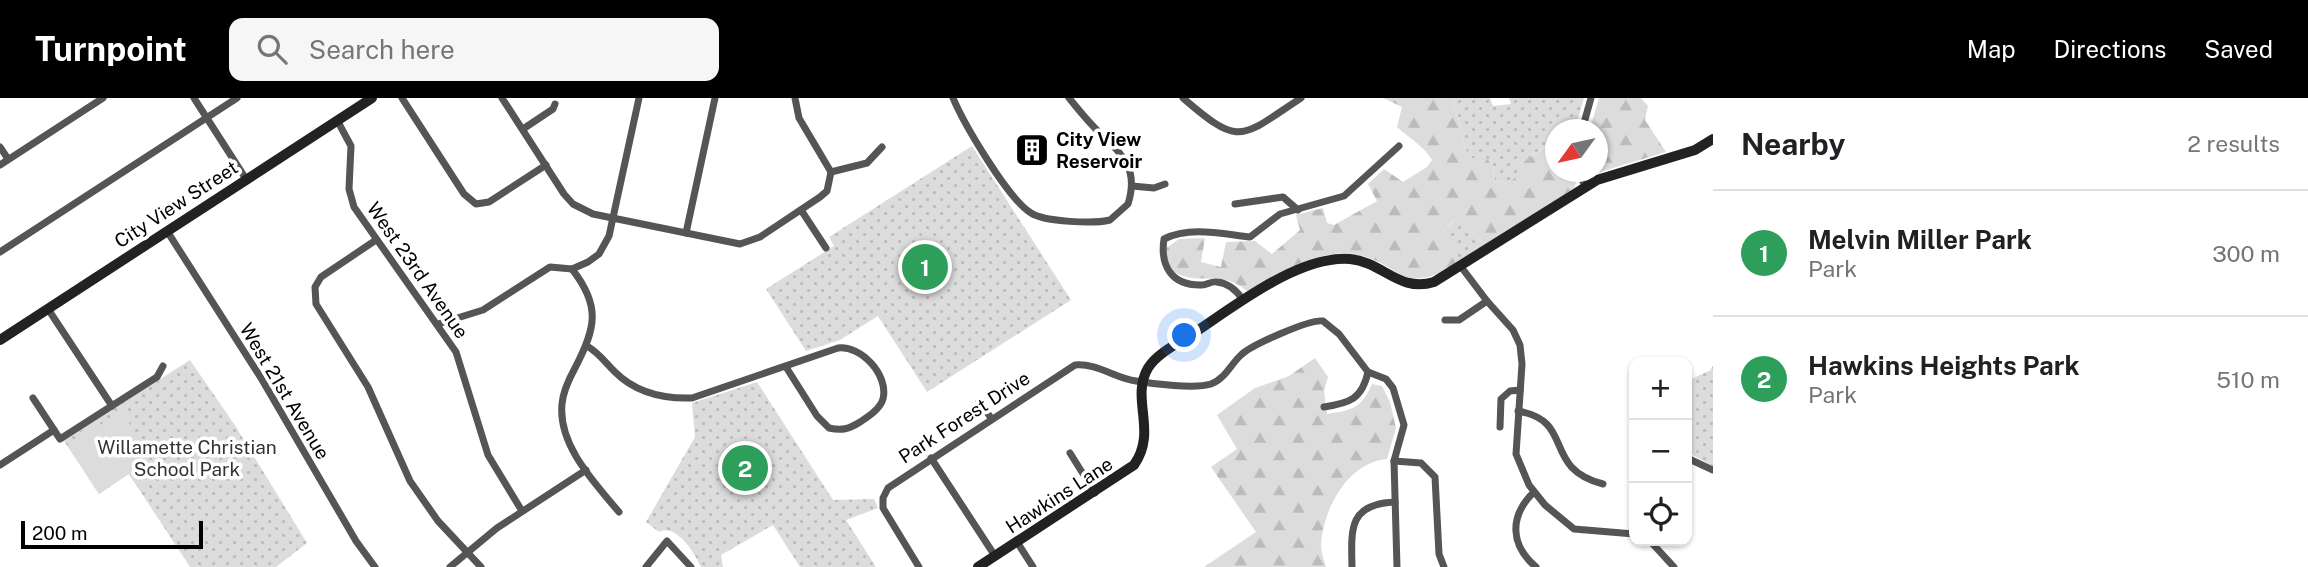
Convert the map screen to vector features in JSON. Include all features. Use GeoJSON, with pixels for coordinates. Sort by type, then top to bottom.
{"type":"FeatureCollection","features":[{"type":"Feature","properties":{"kind":"street"},"geometry":{"type":"LineString","coordinates":[[0,164],[103,98]]}},
{"type":"Feature","properties":{"kind":"street"},"geometry":{"type":"LineString","coordinates":[[194,98],[246,179]]}},
{"type":"Feature","properties":{"kind":"street"},"geometry":{"type":"LineString","coordinates":[[0,251],[237,98]]}},
{"type":"Feature","properties":{"kind":"street","name":"City View Street"},"geometry":{"type":"LineString","coordinates":[[0,340],[372,98]]}},
{"type":"Feature","properties":{"kind":"street"},"geometry":{"type":"LineString","coordinates":[[402,98],[464,194],[475,204],[489,202],[546,165]]}},
{"type":"Feature","properties":{"kind":"street"},"geometry":{"type":"LineString","coordinates":[[502,98],[573,204],[593,214],[740,244],[760,237],[827,191],[831,172],[799,118],[794,98]]}},
{"type":"Feature","properties":{"kind":"street"},"geometry":{"type":"LineString","coordinates":[[438,324],[483,310],[550,267],[572,269],[599,254],[606,245],[613,218],[639,98]]}},
{"type":"Feature","properties":{"kind":"street"},"geometry":{"type":"LineString","coordinates":[[686,233],[715,98]]}},
{"type":"Feature","properties":{"kind":"street"},"geometry":{"type":"LineString","coordinates":[[953,98],[1008,190],[1024,208],[1044,218],[1110,220],[1125,210],[1132,186],[1132,171],[1123,153],[1096,130],[1069,98]]}},
{"type":"Feature","properties":{"kind":"street"},"geometry":{"type":"LineString","coordinates":[[1183,98],[1214,125],[1235,133],[1255,128],[1301,98]]}},
{"type":"Feature","properties":{"kind":"street"},"geometry":{"type":"LineString","coordinates":[[1585,119],[1591,98]]}},
{"type":"Feature","properties":{"kind":"street"},"geometry":{"type":"LineString","coordinates":[[523,129],[553,109],[555,104]]}},
{"type":"Feature","properties":{"kind":"street","name":"West 23rd Avenue"},"geometry":{"type":"LineString","coordinates":[[337,121],[352,151],[349,189],[351,201],[376,240],[438,324],[462,364],[491,463],[522,512]]}},
{"type":"Feature","properties":{"kind":"street"},"geometry":{"type":"LineString","coordinates":[[1143,382],[1149,367],[1158,357],[1243,300],[1280,279],[1333,260],[1349,259],[1367,263],[1411,285],[1434,282],[1462,268],[1609,174],[1668,159],[1713,139]]}},
{"type":"Feature","properties":{"kind":"street"},"geometry":{"type":"LineString","coordinates":[[1243,300],[1226,284],[1214,281],[1203,285],[1176,279],[1168,271],[1161,256],[1164,239],[1175,233],[1196,231],[1250,237],[1280,214],[1344,196],[1399,146]]}},
{"type":"Feature","properties":{"kind":"street"},"geometry":{"type":"LineString","coordinates":[[0,147],[8,159]]}},
{"type":"Feature","properties":{"kind":"street"},"geometry":{"type":"LineString","coordinates":[[831,172],[867,163],[882,147]]}},
{"type":"Feature","properties":{"kind":"street"},"geometry":{"type":"LineString","coordinates":[[1583,182],[1586,187]]}},
{"type":"Feature","properties":{"kind":"street"},"geometry":{"type":"LineString","coordinates":[[1132,186],[1154,188],[1165,184]]}},
{"type":"Feature","properties":{"kind":"street"},"geometry":{"type":"LineString","coordinates":[[1235,204],[1283,197],[1290,200],[1298,210]]}},
{"type":"Feature","properties":{"kind":"street"},"geometry":{"type":"LineString","coordinates":[[801,210],[826,247]]}},
{"type":"Feature","properties":{"kind":"street","name":"West 21st Avenue"},"geometry":{"type":"LineString","coordinates":[[167,231],[267,387],[356,541],[375,567]]}},
{"type":"Feature","properties":{"kind":"street"},"geometry":{"type":"LineString","coordinates":[[376,240],[325,273],[315,287],[314,298],[368,387],[410,481],[438,521],[481,567]]}},
{"type":"Feature","properties":{"kind":"street"},"geometry":{"type":"LineString","coordinates":[[1462,268],[1487,302],[1513,330],[1520,345],[1516,454],[1534,492],[1558,518],[1574,529],[1629,534]]}},
{"type":"Feature","properties":{"kind":"street"},"geometry":{"type":"LineString","coordinates":[[572,269],[592,303],[592,325],[587,346],[566,386],[562,403],[568,438],[586,470],[619,512]]}},
{"type":"Feature","properties":{"kind":"street"},"geometry":{"type":"LineString","coordinates":[[1445,320],[1459,320],[1487,302]]}},
{"type":"Feature","properties":{"kind":"street"},"geometry":{"type":"LineString","coordinates":[[48,309],[112,406]]}},
{"type":"Feature","properties":{"kind":"street","name":"Park Forest Drive"},"geometry":{"type":"LineString","coordinates":[[919,567],[888,520],[883,498],[888,488],[899,478],[1075,365],[1090,366],[1143,382],[1200,386],[1214,383],[1242,353],[1257,343],[1287,334],[1303,323],[1316,320],[1331,325],[1368,372],[1388,382],[1399,404],[1404,432],[1394,461],[1396,567]]}},
{"type":"Feature","properties":{"kind":"street"},"geometry":{"type":"LineString","coordinates":[[587,346],[598,352],[612,369],[632,385],[668,398],[692,398],[838,348],[857,349],[867,358],[881,380],[883,399],[870,415],[851,428],[829,428],[817,416],[786,367]]}},
{"type":"Feature","properties":{"kind":"street"},"geometry":{"type":"LineString","coordinates":[[33,398],[60,439],[157,377],[163,366]]}},
{"type":"Feature","properties":{"kind":"street"},"geometry":{"type":"LineString","coordinates":[[1324,407],[1357,398],[1365,386],[1368,372]]}},
{"type":"Feature","properties":{"kind":"street","name":"Hawkins Lane"},"geometry":{"type":"LineString","coordinates":[[978,567],[1134,465],[1144,448],[1143,382]]}},
{"type":"Feature","properties":{"kind":"street"},"geometry":{"type":"LineString","coordinates":[[1500,427],[1501,399],[1510,391],[1520,390]]}},
{"type":"Feature","properties":{"kind":"street"},"geometry":{"type":"LineString","coordinates":[[979,401],[991,418]]}},
{"type":"Feature","properties":{"kind":"street"},"geometry":{"type":"LineString","coordinates":[[1518,411],[1534,414],[1548,424],[1572,471],[1603,484]]}},
{"type":"Feature","properties":{"kind":"street"},"geometry":{"type":"LineString","coordinates":[[0,465],[54,430]]}},
{"type":"Feature","properties":{"kind":"street"},"geometry":{"type":"LineString","coordinates":[[1070,453],[1095,493]]}},
{"type":"Feature","properties":{"kind":"street"},"geometry":{"type":"LineString","coordinates":[[931,458],[995,556]]}},
{"type":"Feature","properties":{"kind":"street"},"geometry":{"type":"LineString","coordinates":[[1394,461],[1421,463],[1436,477],[1438,554],[1444,567]]}},
{"type":"Feature","properties":{"kind":"street"},"geometry":{"type":"LineString","coordinates":[[1692,461],[1713,470]]}},
{"type":"Feature","properties":{"kind":"street"},"geometry":{"type":"LineString","coordinates":[[450,567],[466,551],[586,470]]}},
{"type":"Feature","properties":{"kind":"street"},"geometry":{"type":"LineString","coordinates":[[1534,492],[1523,502],[1515,533],[1524,557],[1536,567]]}},
{"type":"Feature","properties":{"kind":"street"},"geometry":{"type":"LineString","coordinates":[[1352,567],[1353,527],[1356,517],[1372,505],[1395,502]]}},
{"type":"Feature","properties":{"kind":"street"},"geometry":{"type":"LineString","coordinates":[[646,567],[667,541],[691,567]]}},
{"type":"Feature","properties":{"kind":"street"},"geometry":{"type":"LineString","coordinates":[[1017,542],[1033,567]]}},
{"type":"Feature","properties":{"kind":"street"},"geometry":{"type":"LineString","coordinates":[[1655,546],[1674,567]]}},
{"type":"Feature","properties":{"kind":"green space"},"geometry":{"type":"Polygon","coordinates":[[[1383,98],[1455,98],[1453,104],[1467,153],[1471,159],[1484,155],[1493,166],[1495,181],[1505,183],[1514,179],[1520,164],[1545,147],[1545,182],[1576,182],[1574,188],[1487,247],[1470,229],[1454,220],[1442,232],[1456,249],[1455,266],[1422,278],[1401,275],[1370,258],[1340,253],[1313,259],[1248,292],[1229,281],[1194,278],[1174,272],[1166,260],[1165,249],[1179,239],[1205,238],[1201,262],[1221,267],[1226,242],[1255,241],[1272,254],[1300,230],[1296,215],[1323,208],[1327,223],[1334,225],[1377,201],[1368,184],[1384,169],[1403,182],[1427,167],[1432,160],[1397,127],[1402,107],[1383,98]]]}},
{"type":"Feature","properties":{"kind":"green space"},"geometry":{"type":"Polygon","coordinates":[[[1455,98],[1490,98],[1493,106],[1511,104],[1509,98],[1584,98],[1578,119],[1545,119],[1545,146],[1520,164],[1515,179],[1505,183],[1495,181],[1493,166],[1484,155],[1471,159],[1467,153],[1453,104],[1455,98]]]}},
{"type":"Feature","properties":{"kind":"green space"},"geometry":{"type":"Polygon","coordinates":[[[1599,98],[1641,98],[1648,106],[1645,120],[1666,152],[1608,170],[1608,119],[1593,119],[1599,98]]]}},
{"type":"Feature","properties":{"kind":"green space"},"geometry":{"type":"Polygon","coordinates":[[[972,146],[1071,300],[927,392],[878,316],[840,340],[806,351],[766,289],[834,246],[829,237],[972,146]]]}},
{"type":"Feature","properties":{"kind":"green space"},"geometry":{"type":"Polygon","coordinates":[[[1455,220],[1470,229],[1487,247],[1455,266],[1442,232],[1455,220]]]}},
{"type":"Feature","properties":{"kind":"green space"},"geometry":{"type":"Polygon","coordinates":[[[1315,358],[1328,377],[1324,391],[1327,414],[1355,407],[1364,399],[1372,384],[1382,386],[1390,402],[1396,428],[1387,459],[1373,462],[1361,469],[1350,478],[1332,503],[1321,545],[1326,567],[1204,567],[1256,532],[1211,467],[1237,449],[1217,415],[1255,388],[1289,376],[1315,358]]]}},
{"type":"Feature","properties":{"kind":"green space","name":"Willamette Christian School Park"},"geometry":{"type":"Polygon","coordinates":[[[190,360],[236,427],[307,543],[276,567],[190,567],[129,474],[99,494],[64,441],[190,360]]]}},
{"type":"Feature","properties":{"kind":"green space"},"geometry":{"type":"Polygon","coordinates":[[[1713,365],[1713,466],[1692,455],[1692,379],[1711,370],[1713,365]]]}},
{"type":"Feature","properties":{"kind":"green space"},"geometry":{"type":"Polygon","coordinates":[[[757,382],[833,500],[874,499],[878,508],[846,520],[876,567],[800,567],[773,525],[721,555],[723,567],[701,567],[678,535],[665,530],[659,532],[646,522],[695,437],[692,403],[757,382]]]}},
{"type":"Feature","properties":{"kind":"green space"},"geometry":{"type":"Polygon","coordinates":[[[120,412],[125,414],[156,480],[137,486],[128,473],[99,494],[68,446],[120,412]]]}},
{"type":"Feature","properties":{"kind":"place","name":"City View Reservoir"},"geometry":{"type":"Point","coordinates":[1032,150]}},
{"type":"Feature","properties":{"kind":"place","name":"Melvin Miller Park"},"geometry":{"type":"Point","coordinates":[925,267]}},
{"type":"Feature","properties":{"kind":"place","name":"Hawkins Heights Park"},"geometry":{"type":"Point","coordinates":[745,468]}}]}
